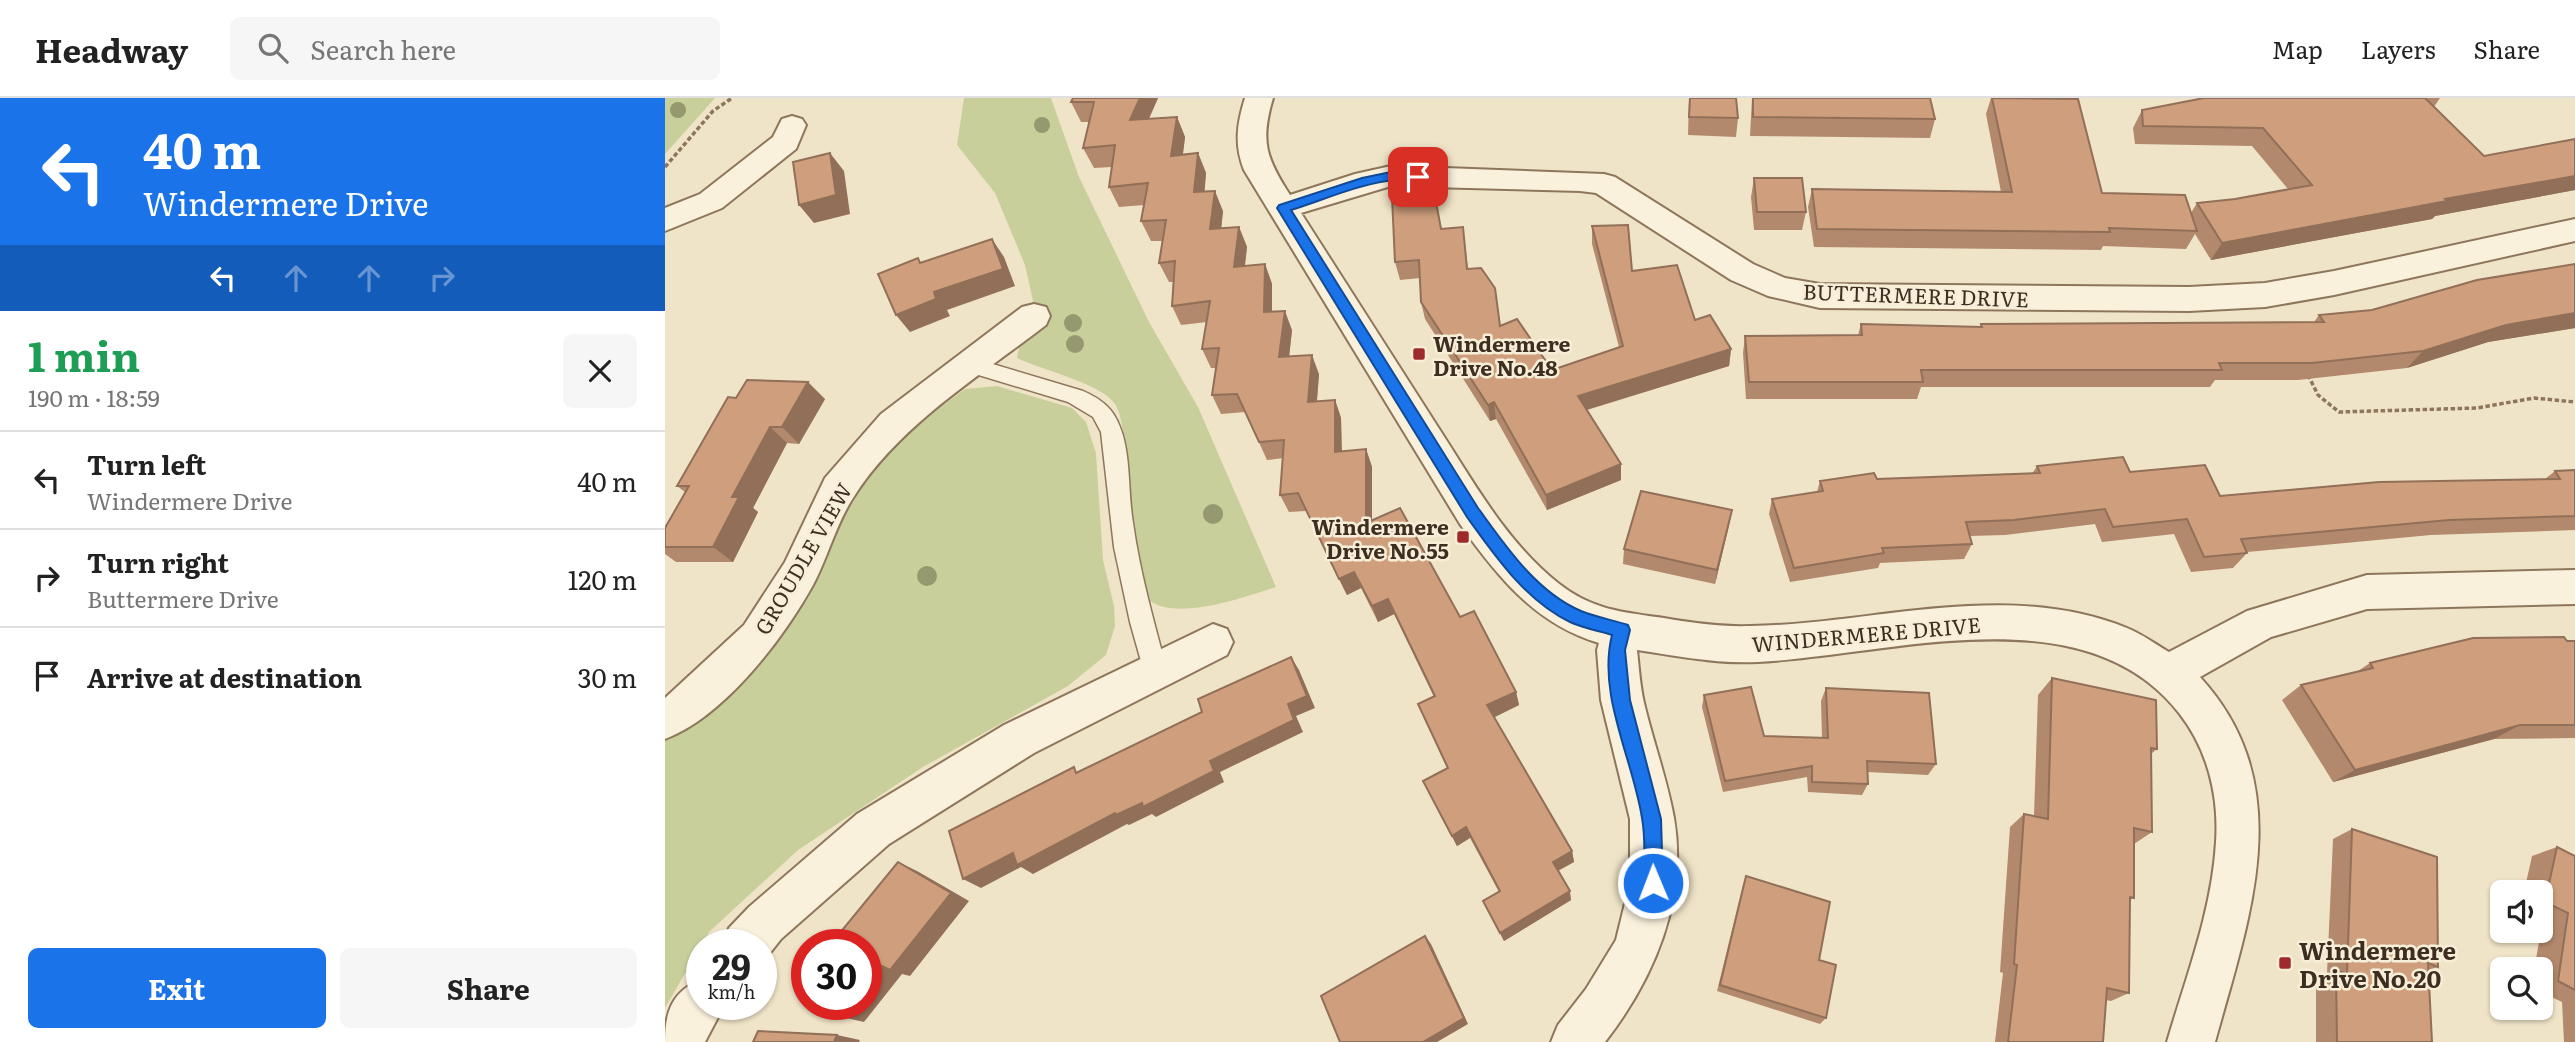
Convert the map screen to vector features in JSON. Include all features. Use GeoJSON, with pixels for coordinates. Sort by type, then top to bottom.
{"type":"FeatureCollection","features":[{"type":"Feature","properties":{"kind":"street","name":"WINDERMERE DRIVE"},"geometry":{"type":"LineString","coordinates":[[1259,98],[1250,129],[1250,151],[1284,208],[1473,513],[1503,554],[1536,589],[1575,616],[1622,630],[1688,640],[1757,645],[1969,622],[2012,622],[2062,627],[2113,641],[2172,674],[2201,707],[2224,746],[2238,791],[2233,896],[2192,1042]]}},
{"type":"Feature","properties":{"kind":"street"},"geometry":{"type":"LineString","coordinates":[[665,220],[711,201],[786,142],[792,125]]}},
{"type":"Feature","properties":{"kind":"street","name":"BUTTERMERE DRIVE"},"geometry":{"type":"LineString","coordinates":[[1284,208],[1366,181],[1391,176],[1604,184],[1742,272],[1779,288],[1820,296],[2189,299],[2265,295],[2333,284],[2575,230]]}},
{"type":"Feature","properties":{"kind":"street","name":"GROUDLE VIEW"},"geometry":{"type":"LineString","coordinates":[[665,720],[685,708],[758,638],[799,573],[838,489],[893,424],[1034,316]]}},
{"type":"Feature","properties":{"kind":"street"},"geometry":{"type":"LineString","coordinates":[[2172,674],[2190,661],[2261,623],[2367,592],[2575,587]]}},
{"type":"Feature","properties":{"kind":"street"},"geometry":{"type":"LineString","coordinates":[[1575,1042],[1603,1006],[1637,948],[1653,883],[1652,819],[1622,700],[1617,650],[1622,630]]}},
{"type":"Feature","properties":{"kind":"street"},"geometry":{"type":"LineString","coordinates":[[760,929],[873,829],[1019,739],[1213,642]]}},
{"type":"Feature","properties":{"kind":"street"},"geometry":{"type":"LineString","coordinates":[[676,1042],[691,1020]]}},
{"type":"Feature","properties":{"kind":"lane"},"geometry":{"type":"LineString","coordinates":[[969,365],[1078,396],[1100,410],[1113,431],[1119,512],[1134,595],[1154,671]]}},
{"type":"Feature","properties":{"kind":"path"},"geometry":{"type":"LineString","coordinates":[[665,167],[713,111],[732,98]]}},
{"type":"Feature","properties":{"kind":"path"},"geometry":{"type":"LineString","coordinates":[[2305,371],[2318,395],[2339,412],[2477,408],[2534,398],[2575,401]]}},
{"type":"Feature","properties":{"kind":"green space"},"geometry":{"type":"Polygon","coordinates":[[[665,98],[715,98],[665,154],[665,98]]]}},
{"type":"Feature","properties":{"kind":"green space"},"geometry":{"type":"Polygon","coordinates":[[[964,98],[1051,98],[1079,177],[1149,322],[1198,407],[1276,587],[1230,601],[1194,608],[1162,607],[1150,601],[1131,525],[1119,411],[1108,396],[1084,383],[1017,358],[1022,332],[1033,301],[1025,265],[995,193],[957,145],[964,98]]]}},
{"type":"Feature","properties":{"kind":"green space"},"geometry":{"type":"Polygon","coordinates":[[[997,386],[1072,408],[1086,422],[1096,453],[1103,560],[1114,606],[1115,626],[1106,655],[1068,686],[923,767],[798,850],[712,929],[686,929],[686,972],[665,1008],[665,739],[885,458],[915,426],[965,389],[997,386]]]}},
{"type":"Feature","properties":{"kind":"building"},"geometry":{"type":"Polygon","coordinates":[[[1073,98],[1140,98],[1130,120],[1177,117],[1171,156],[1198,153],[1194,192],[1215,191],[1210,229],[1239,227],[1234,267],[1265,264],[1264,312],[1285,311],[1279,357],[1312,355],[1308,402],[1335,400],[1335,452],[1366,449],[1366,523],[1400,508],[1460,617],[1474,611],[1516,692],[1487,705],[1572,851],[1553,862],[1570,891],[1500,933],[1483,901],[1500,891],[1466,827],[1452,836],[1423,781],[1448,768],[1418,704],[1435,696],[1388,599],[1372,606],[1354,572],[1339,579],[1298,493],[1280,495],[1284,440],[1259,442],[1237,394],[1212,395],[1219,348],[1202,349],[1210,301],[1172,306],[1175,261],[1159,263],[1166,220],[1141,221],[1148,183],[1109,187],[1115,145],[1083,148],[1094,102],[1071,102],[1073,98]]]}},
{"type":"Feature","properties":{"kind":"building"},"geometry":{"type":"Polygon","coordinates":[[[1690,98],[1736,98],[1738,118],[1689,117],[1690,98]]]}},
{"type":"Feature","properties":{"kind":"building"},"geometry":{"type":"Polygon","coordinates":[[[1753,98],[1930,98],[1935,119],[1753,117],[1753,98]]]}},
{"type":"Feature","properties":{"kind":"building"},"geometry":{"type":"Polygon","coordinates":[[[1992,98],[2078,99],[2102,193],[2185,195],[2197,231],[2109,228],[2110,232],[1817,229],[1812,189],[2012,192],[1992,98]]]}},
{"type":"Feature","properties":{"kind":"building"},"geometry":{"type":"Polygon","coordinates":[[[2204,98],[2425,98],[2484,156],[2575,139],[2575,176],[2222,243],[2197,203],[2312,185],[2263,128],[2143,126],[2142,110],[2204,98]]]}},
{"type":"Feature","properties":{"kind":"building"},"geometry":{"type":"Polygon","coordinates":[[[830,153],[836,195],[799,205],[793,162],[830,153]]]}},
{"type":"Feature","properties":{"kind":"building"},"geometry":{"type":"Polygon","coordinates":[[[1754,178],[1802,178],[1806,212],[1757,212],[1754,178]]]}},
{"type":"Feature","properties":{"kind":"building"},"geometry":{"type":"Polygon","coordinates":[[[1434,191],[1441,229],[1463,227],[1467,269],[1481,268],[1495,288],[1500,326],[1517,319],[1552,370],[1623,346],[1592,226],[1628,225],[1632,271],[1677,265],[1695,320],[1710,315],[1731,349],[1578,396],[1621,464],[1546,495],[1494,402],[1488,405],[1421,302],[1419,260],[1395,262],[1392,197],[1434,191]]]}},
{"type":"Feature","properties":{"kind":"building"},"geometry":{"type":"Polygon","coordinates":[[[992,239],[1003,269],[934,292],[936,299],[896,315],[878,274],[918,258],[920,263],[992,239]]]}},
{"type":"Feature","properties":{"kind":"building"},"geometry":{"type":"Polygon","coordinates":[[[2575,264],[2575,313],[2506,325],[2423,351],[2312,363],[2219,363],[2222,370],[1921,370],[1923,382],[1749,382],[1745,336],[1862,335],[1861,324],[1982,327],[1981,324],[2324,322],[2319,315],[2372,310],[2477,280],[2575,264]]]}},
{"type":"Feature","properties":{"kind":"building"},"geometry":{"type":"Polygon","coordinates":[[[747,380],[808,382],[782,427],[770,427],[732,497],[739,497],[713,547],[665,547],[665,528],[689,486],[677,486],[728,397],[736,398],[747,380]]]}},
{"type":"Feature","properties":{"kind":"building"},"geometry":{"type":"Polygon","coordinates":[[[2123,457],[2130,472],[2205,465],[2220,496],[2379,482],[2560,479],[2555,471],[2575,470],[2575,516],[2449,520],[2241,539],[2247,553],[2204,557],[2187,519],[2113,527],[2105,509],[2014,520],[1966,522],[1972,544],[1882,548],[1884,553],[1794,568],[1772,499],[1823,491],[1820,481],[1874,473],[1877,479],[2040,473],[2037,466],[2123,457]]]}},
{"type":"Feature","properties":{"kind":"building"},"geometry":{"type":"Polygon","coordinates":[[[1641,491],[1732,510],[1717,570],[1624,549],[1641,491]]]}},
{"type":"Feature","properties":{"kind":"building"},"geometry":{"type":"Polygon","coordinates":[[[2564,637],[2567,641],[2575,641],[2575,725],[2520,725],[2355,770],[2301,685],[2373,668],[2370,663],[2473,638],[2564,637]]]}},
{"type":"Feature","properties":{"kind":"building"},"geometry":{"type":"Polygon","coordinates":[[[1291,657],[1307,696],[1288,704],[1294,720],[1210,761],[1214,771],[1143,807],[1142,803],[1116,815],[1115,813],[1017,865],[1013,853],[963,879],[949,831],[1074,767],[1076,773],[1202,712],[1198,699],[1291,657]]]}},
{"type":"Feature","properties":{"kind":"building"},"geometry":{"type":"Polygon","coordinates":[[[2052,678],[2156,700],[2157,749],[2151,748],[2152,832],[2134,828],[2134,898],[2130,897],[2129,993],[2107,988],[2103,1042],[2008,1042],[2017,965],[2014,964],[2024,814],[2048,819],[2052,678]]]}},
{"type":"Feature","properties":{"kind":"building"},"geometry":{"type":"Polygon","coordinates":[[[1751,687],[1764,736],[1828,738],[1826,688],[1929,693],[1936,764],[1867,761],[1868,784],[1812,782],[1812,766],[1725,781],[1704,695],[1751,687]]]}},
{"type":"Feature","properties":{"kind":"building"},"geometry":{"type":"Polygon","coordinates":[[[2352,829],[2437,857],[2438,967],[2428,963],[2432,1042],[2337,1042],[2336,970],[2347,974],[2352,829]]]}},
{"type":"Feature","properties":{"kind":"building"},"geometry":{"type":"Polygon","coordinates":[[[2557,847],[2575,856],[2575,990],[2558,981],[2568,913],[2553,906],[2553,880],[2550,880],[2557,847]]]}},
{"type":"Feature","properties":{"kind":"building"},"geometry":{"type":"Polygon","coordinates":[[[898,862],[951,893],[890,970],[882,966],[882,929],[843,929],[898,862]]]}},
{"type":"Feature","properties":{"kind":"building"},"geometry":{"type":"Polygon","coordinates":[[[1746,876],[1830,902],[1819,960],[1836,965],[1826,1018],[1720,985],[1746,876]]]}},
{"type":"Feature","properties":{"kind":"building"},"geometry":{"type":"Polygon","coordinates":[[[1425,936],[1464,1018],[1423,1042],[1340,1042],[1321,996],[1425,936]]]}},
{"type":"Feature","properties":{"kind":"building"},"geometry":{"type":"Polygon","coordinates":[[[758,1031],[837,1035],[834,1042],[753,1042],[758,1031]]]}},
{"type":"Feature","properties":{"kind":"place","name":"Windermere Drive No.48"},"geometry":{"type":"Point","coordinates":[1419,354]}},
{"type":"Feature","properties":{"kind":"place","name":"Windermere Drive No.55"},"geometry":{"type":"Point","coordinates":[1463,537]}},
{"type":"Feature","properties":{"kind":"place","name":"Windermere Drive No.20"},"geometry":{"type":"Point","coordinates":[2285,963]}},
{"type":"Feature","properties":{"kind":"route"},"geometry":{"type":"LineString","coordinates":[[1418,177],[1391,176],[1366,181],[1284,208],[1473,513],[1503,554],[1536,589],[1575,616],[1622,630],[1617,650],[1622,700],[1636,765],[1652,819],[1653,883]]}}]}
